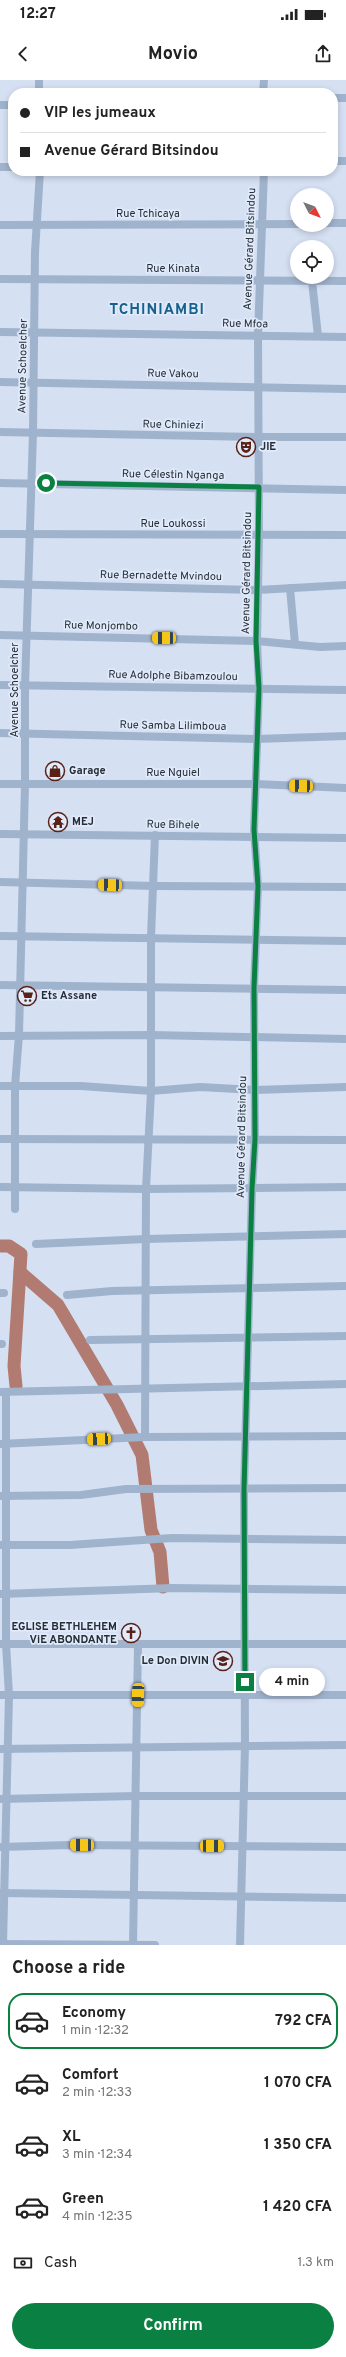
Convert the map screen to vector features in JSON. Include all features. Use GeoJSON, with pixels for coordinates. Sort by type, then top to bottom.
{"type":"FeatureCollection","features":[{"type":"Feature","properties":{"kind":"street","name":"Avenue Schoelcher"},"geometry":{"type":"LineString","coordinates":[[15,1209],[15,1086],[19,1035],[26,734],[26,635],[33,433],[36,226],[40,176]]}},
{"type":"Feature","properties":{"kind":"street","name":"Avenue Gérard Bitsindou"},"geometry":{"type":"LineString","coordinates":[[240,1945],[246,1695],[244,1643],[244,1490],[252,1189],[255,1139],[254,988],[258,886],[255,836],[256,739],[259,688],[256,641],[259,535],[258,335],[264,176]]}},
{"type":"Feature","properties":{"kind":"street"},"geometry":{"type":"LineString","coordinates":[[334,224],[346,223]]}},
{"type":"Feature","properties":{"kind":"street","name":"Rue Tchicaya"},"geometry":{"type":"LineString","coordinates":[[0,225],[290,224]]}},
{"type":"Feature","properties":{"kind":"street","name":"Rue Kinata"},"geometry":{"type":"LineString","coordinates":[[0,279],[290,281]]}},
{"type":"Feature","properties":{"kind":"street","name":"Rue Kinata"},"geometry":{"type":"LineString","coordinates":[[334,281],[346,281]]}},
{"type":"Feature","properties":{"kind":"street"},"geometry":{"type":"LineString","coordinates":[[312,284],[318,336]]}},
{"type":"Feature","properties":{"kind":"street","name":"Rue Mfoa"},"geometry":{"type":"LineString","coordinates":[[0,332],[346,337]]}},
{"type":"Feature","properties":{"kind":"street","name":"Rue Vakou"},"geometry":{"type":"LineString","coordinates":[[0,382],[346,389]]}},
{"type":"Feature","properties":{"kind":"street","name":"Rue Chiniezi"},"geometry":{"type":"LineString","coordinates":[[0,432],[258,437],[346,436]]}},
{"type":"Feature","properties":{"kind":"street","name":"Rue Célestin Nganga"},"geometry":{"type":"LineString","coordinates":[[0,482],[346,490]]}},
{"type":"Feature","properties":{"kind":"street","name":"Rue Loukossi"},"geometry":{"type":"LineString","coordinates":[[0,534],[346,536]]}},
{"type":"Feature","properties":{"kind":"street","name":"Rue Bernadette Mvindou"},"geometry":{"type":"LineString","coordinates":[[0,584],[258,590],[346,586]]}},
{"type":"Feature","properties":{"kind":"street"},"geometry":{"type":"LineString","coordinates":[[290,588],[295,644]]}},
{"type":"Feature","properties":{"kind":"street","name":"Rue Monjombo"},"geometry":{"type":"LineString","coordinates":[[0,635],[256,641],[346,646]]}},
{"type":"Feature","properties":{"kind":"street","name":"Rue Adolphe Bibamzoulou"},"geometry":{"type":"LineString","coordinates":[[0,685],[346,690]]}},
{"type":"Feature","properties":{"kind":"street","name":"Rue Samba Lilimboua"},"geometry":{"type":"LineString","coordinates":[[0,733],[256,739],[346,736]]}},
{"type":"Feature","properties":{"kind":"street","name":"Rue Nguiel"},"geometry":{"type":"LineString","coordinates":[[0,784],[256,784],[346,788]]}},
{"type":"Feature","properties":{"kind":"street","name":"Rue Bihele"},"geometry":{"type":"LineString","coordinates":[[0,834],[346,838]]}},
{"type":"Feature","properties":{"kind":"street"},"geometry":{"type":"LineString","coordinates":[[146,1437],[146,1189],[147,1138],[151,1091],[151,937],[155,836]]}},
{"type":"Feature","properties":{"kind":"street"},"geometry":{"type":"LineString","coordinates":[[0,882],[154,886],[346,887]]}},
{"type":"Feature","properties":{"kind":"street"},"geometry":{"type":"LineString","coordinates":[[0,936],[21,938],[151,937],[255,940],[346,940]]}},
{"type":"Feature","properties":{"kind":"street"},"geometry":{"type":"LineString","coordinates":[[0,985],[346,990]]}},
{"type":"Feature","properties":{"kind":"street"},"geometry":{"type":"LineString","coordinates":[[0,1036],[151,1035],[346,1039]]}},
{"type":"Feature","properties":{"kind":"street"},"geometry":{"type":"LineString","coordinates":[[0,1086],[82,1086],[151,1091],[200,1087],[255,1090],[346,1087]]}},
{"type":"Feature","properties":{"kind":"street"},"geometry":{"type":"LineString","coordinates":[[0,1139],[147,1138],[346,1140]]}},
{"type":"Feature","properties":{"kind":"street"},"geometry":{"type":"LineString","coordinates":[[0,1187],[252,1189],[346,1187]]}},
{"type":"Feature","properties":{"kind":"street"},"geometry":{"type":"LineString","coordinates":[[36,1244],[146,1239],[346,1234]]}},
{"type":"Feature","properties":{"kind":"street"},"geometry":{"type":"LineString","coordinates":[[67,1295],[145,1290],[346,1286]]}},
{"type":"Feature","properties":{"kind":"street"},"geometry":{"type":"LineString","coordinates":[[90,1340],[346,1336]]}},
{"type":"Feature","properties":{"kind":"street"},"geometry":{"type":"LineString","coordinates":[[155,1945],[2,1944],[4,1749],[3,1392],[346,1384]]}},
{"type":"Feature","properties":{"kind":"street"},"geometry":{"type":"LineString","coordinates":[[3,1444],[146,1437],[346,1436]]}},
{"type":"Feature","properties":{"kind":"street"},"geometry":{"type":"LineString","coordinates":[[3,1496],[81,1495],[126,1489],[244,1490],[346,1488]]}},
{"type":"Feature","properties":{"kind":"street"},"geometry":{"type":"LineString","coordinates":[[3,1546],[70,1545],[172,1538],[346,1540]]}},
{"type":"Feature","properties":{"kind":"street"},"geometry":{"type":"LineString","coordinates":[[3,1594],[173,1588],[346,1590]]}},
{"type":"Feature","properties":{"kind":"street"},"geometry":{"type":"LineString","coordinates":[[3,1644],[346,1644]]}},
{"type":"Feature","properties":{"kind":"street"},"geometry":{"type":"LineString","coordinates":[[133,1944],[136,1846],[138,1644]]}},
{"type":"Feature","properties":{"kind":"street"},"geometry":{"type":"LineString","coordinates":[[4,1695],[346,1695]]}},
{"type":"Feature","properties":{"kind":"street"},"geometry":{"type":"LineString","coordinates":[[4,1749],[137,1746],[346,1745]]}},
{"type":"Feature","properties":{"kind":"street"},"geometry":{"type":"LineString","coordinates":[[3,1799],[136,1796],[346,1796]]}},
{"type":"Feature","properties":{"kind":"street"},"geometry":{"type":"LineString","coordinates":[[3,1847],[69,1845],[346,1847]]}},
{"type":"Feature","properties":{"kind":"street"},"geometry":{"type":"LineString","coordinates":[[2,1893],[346,1898]]}},
{"type":"Feature","properties":{"kind":"waterway"},"geometry":{"type":"LineString","coordinates":[[0,1246],[9,1246],[21,1254],[14,1366],[16,1386]]}},
{"type":"Feature","properties":{"kind":"waterway"},"geometry":{"type":"LineString","coordinates":[[20,1272],[58,1305],[117,1405],[142,1455],[151,1530],[160,1552],[163,1587]]}},
{"type":"Feature","properties":{"kind":"place","name":"JIE"},"geometry":{"type":"Point","coordinates":[246,447]}},
{"type":"Feature","properties":{"kind":"place","name":"Garage"},"geometry":{"type":"Point","coordinates":[55,771]}},
{"type":"Feature","properties":{"kind":"place","name":"MEJ"},"geometry":{"type":"Point","coordinates":[58,822]}},
{"type":"Feature","properties":{"kind":"place","name":"Ets Assane"},"geometry":{"type":"Point","coordinates":[27,996]}},
{"type":"Feature","properties":{"kind":"place","name":"EGLISE BETHLEHEM ViE ABONDANTE"},"geometry":{"type":"Point","coordinates":[131,1633]}},
{"type":"Feature","properties":{"kind":"place","name":"Le Don DIVIN"},"geometry":{"type":"Point","coordinates":[223,1661]}},
{"type":"Feature","properties":{"kind":"district","name":"TCHINIAMBI"},"geometry":{"type":"Point","coordinates":[157,310]}},
{"type":"Feature","properties":{"kind":"route"},"geometry":{"type":"LineString","coordinates":[[46,483],[259,487],[256,641],[259,688],[256,739],[254,830],[258,886],[254,988],[255,1139],[252,1189],[244,1490],[245,1682]]}}]}
